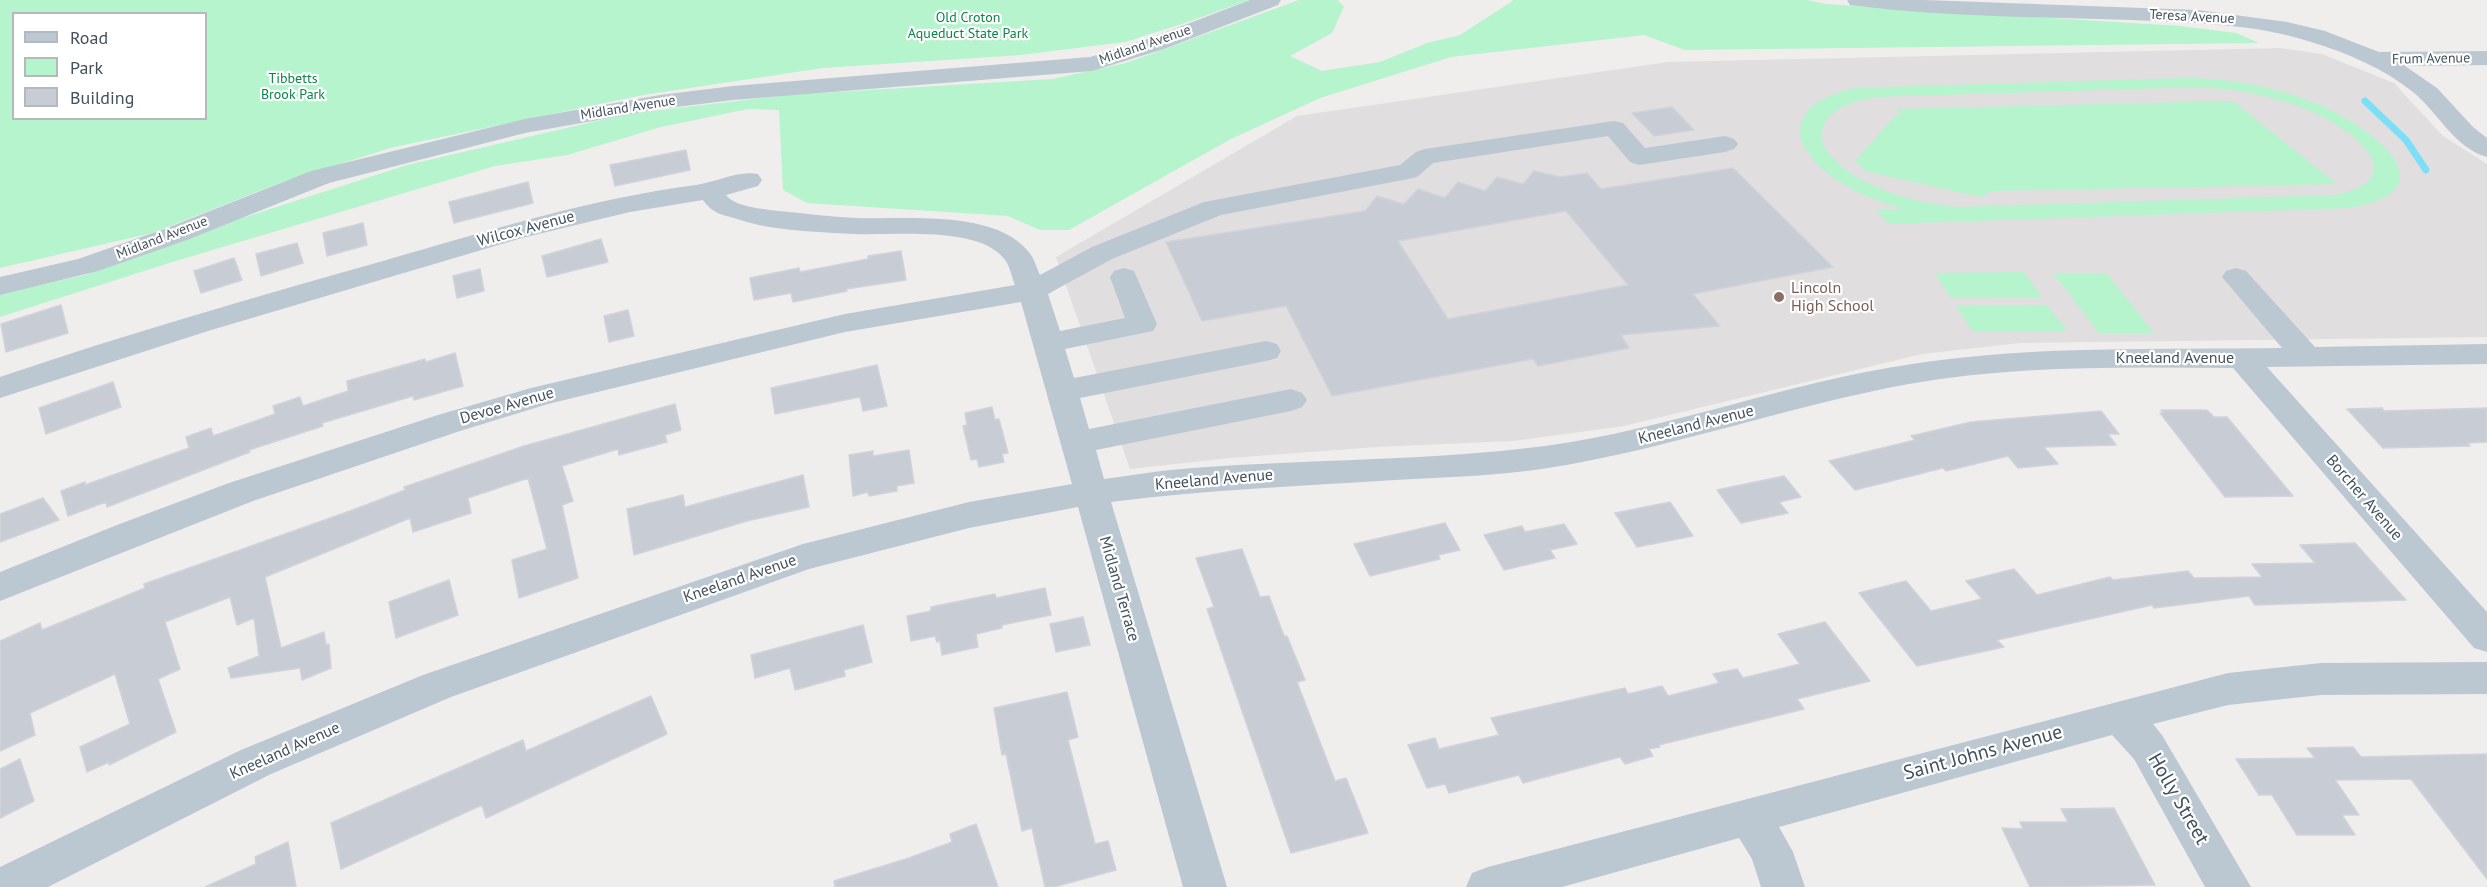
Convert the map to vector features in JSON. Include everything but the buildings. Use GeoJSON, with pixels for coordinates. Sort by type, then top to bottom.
{"type":"FeatureCollection","features":[{"type":"Feature","properties":{"kind":"street","name":"Midland Avenue"},"geometry":{"type":"LineString","coordinates":[[0,286],[57,274],[99,261],[177,234],[320,177],[525,126],[660,102],[733,93],[1092,64],[1156,44],[1270,0]]}},
{"type":"Feature","properties":{"kind":"street","name":"Teresa Avenue"},"geometry":{"type":"LineString","coordinates":[[1858,0],[1951,7],[2226,17],[2292,29],[2376,59],[2414,81],[2434,99],[2469,139],[2487,149]]}},
{"type":"Feature","properties":{"kind":"street"},"geometry":{"type":"LineString","coordinates":[[1951,7],[1974,0]]}},
{"type":"Feature","properties":{"kind":"street","name":"Frum Avenue"},"geometry":{"type":"LineString","coordinates":[[2376,59],[2487,58]]}},
{"type":"Feature","properties":{"kind":"street","name":"Devoe Avenue"},"geometry":{"type":"LineString","coordinates":[[0,587],[129,534],[241,492],[449,423],[542,395],[845,323],[1033,291],[1102,253],[1215,208],[1408,171],[1425,157],[1614,128],[1639,158],[1725,144]]}},
{"type":"Feature","properties":{"kind":"street","name":"Wilcox Avenue"},"geometry":{"type":"LineString","coordinates":[[0,388],[124,345],[466,245],[637,201],[710,191],[749,180]]}},
{"type":"Feature","properties":{"kind":"street"},"geometry":{"type":"LineString","coordinates":[[710,191],[720,205],[757,217],[856,226],[924,225],[975,232],[999,242],[1017,255],[1033,291]]}},
{"type":"Feature","properties":{"kind":"street"},"geometry":{"type":"LineString","coordinates":[[1048,343],[1142,324],[1124,277]]}},
{"type":"Feature","properties":{"kind":"street"},"geometry":{"type":"LineString","coordinates":[[2236,278],[2307,357]]}},
{"type":"Feature","properties":{"kind":"street","name":"Midland Terrace"},"geometry":{"type":"LineString","coordinates":[[1033,291],[1205,887]]}},
{"type":"Feature","properties":{"kind":"street"},"geometry":{"type":"LineString","coordinates":[[1062,392],[1266,351]]}},
{"type":"Feature","properties":{"kind":"street","name":"Kneeland Avenue"},"geometry":{"type":"LineString","coordinates":[[4,887],[255,762],[437,686],[803,557],[969,515],[1091,493],[1190,480],[1462,465],[1545,457],[1617,445],[1834,390],[1909,374],[1982,364],[2136,357],[2241,358],[2487,354]]}},
{"type":"Feature","properties":{"kind":"street","name":"Borcher Avenue"},"geometry":{"type":"LineString","coordinates":[[2241,358],[2487,638]]}},
{"type":"Feature","properties":{"kind":"street"},"geometry":{"type":"LineString","coordinates":[[1077,443],[1291,400]]}},
{"type":"Feature","properties":{"kind":"street","name":"Saint Johns Avenue"},"geometry":{"type":"LineString","coordinates":[[1488,887],[2204,695],[2265,684],[2321,679],[2487,678]]}},
{"type":"Feature","properties":{"kind":"street","name":"Holly Street"},"geometry":{"type":"LineString","coordinates":[[2120,716],[2148,747],[2229,887]]}},
{"type":"Feature","properties":{"kind":"street"},"geometry":{"type":"LineString","coordinates":[[1750,818],[1772,852],[1783,887]]}},
{"type":"Feature","properties":{"kind":"shaded area","name":"Lincoln High School"},"geometry":{"type":"Polygon","coordinates":[[[2280,48],[2322,54],[2394,83],[2443,136],[2487,164],[2487,337],[2020,343],[1922,354],[1624,426],[1513,441],[1377,447],[1230,458],[1130,469],[1056,257],[1297,116],[1668,62],[2280,48]]]}},
{"type":"Feature","properties":{"kind":"green space","name":"Tibbetts Brook Park"},"geometry":{"type":"Polygon","coordinates":[[[0,0],[1249,0],[1125,42],[1021,55],[823,68],[643,95],[394,147],[282,182],[152,233],[0,268],[0,0]]]}},
{"type":"Feature","properties":{"kind":"green space"},"geometry":{"type":"Polygon","coordinates":[[[1299,0],[1338,0],[1344,7],[1332,33],[1290,56],[1322,71],[1380,62],[1427,43],[1460,35],[1514,0],[1807,0],[1826,4],[2180,26],[2236,33],[2259,43],[1685,50],[1644,35],[1451,57],[1320,98],[1229,140],[1069,230],[1040,230],[1008,216],[807,203],[783,190],[779,110],[748,109],[661,127],[567,155],[495,166],[169,263],[0,317],[0,294],[85,275],[224,224],[407,165],[627,114],[787,95],[1052,79],[1126,63],[1299,0]]]}},
{"type":"Feature","properties":{"kind":"green space"},"geometry":{"type":"Polygon","coordinates":[[[2183,78],[2250,84],[2313,102],[2355,124],[2376,139],[2392,155],[2400,171],[2398,186],[2382,199],[2349,208],[1888,224],[1877,210],[1903,209],[1847,187],[1821,168],[1809,154],[1802,140],[1800,127],[1805,115],[1816,104],[1832,95],[1855,88],[2183,78]],[[2211,88],[1877,97],[1854,102],[1837,110],[1827,120],[1822,131],[1824,143],[1831,156],[1845,169],[1864,181],[1909,198],[1957,207],[2335,195],[2360,187],[2372,176],[2374,164],[2367,151],[2355,138],[2321,116],[2265,96],[2211,88]]]}},
{"type":"Feature","properties":{"kind":"green space"},"geometry":{"type":"Polygon","coordinates":[[[2233,101],[2337,184],[1991,191],[1981,197],[1868,172],[1855,161],[1896,115],[1902,116],[1896,109],[2233,101]]]}},
{"type":"Feature","properties":{"kind":"green space"},"geometry":{"type":"Polygon","coordinates":[[[2024,272],[2042,297],[1951,298],[1935,273],[2024,272]]]}},
{"type":"Feature","properties":{"kind":"green space"},"geometry":{"type":"Polygon","coordinates":[[[2106,273],[2154,333],[2099,333],[2054,274],[2106,273]]]}},
{"type":"Feature","properties":{"kind":"green space"},"geometry":{"type":"Polygon","coordinates":[[[2047,305],[2067,331],[1973,332],[1956,306],[2047,305]]]}},
{"type":"Feature","properties":{"kind":"waterway"},"geometry":{"type":"LineString","coordinates":[[2365,101],[2406,140],[2426,170]]}},
{"type":"Feature","properties":{"kind":"place","name":"Lincoln High School"},"geometry":{"type":"Point","coordinates":[1779,297]}},
{"type":"Feature","properties":{"kind":"park label","name":"Old Croton Aqueduct State Park"},"geometry":{"type":"Point","coordinates":[968,26]}}]}
